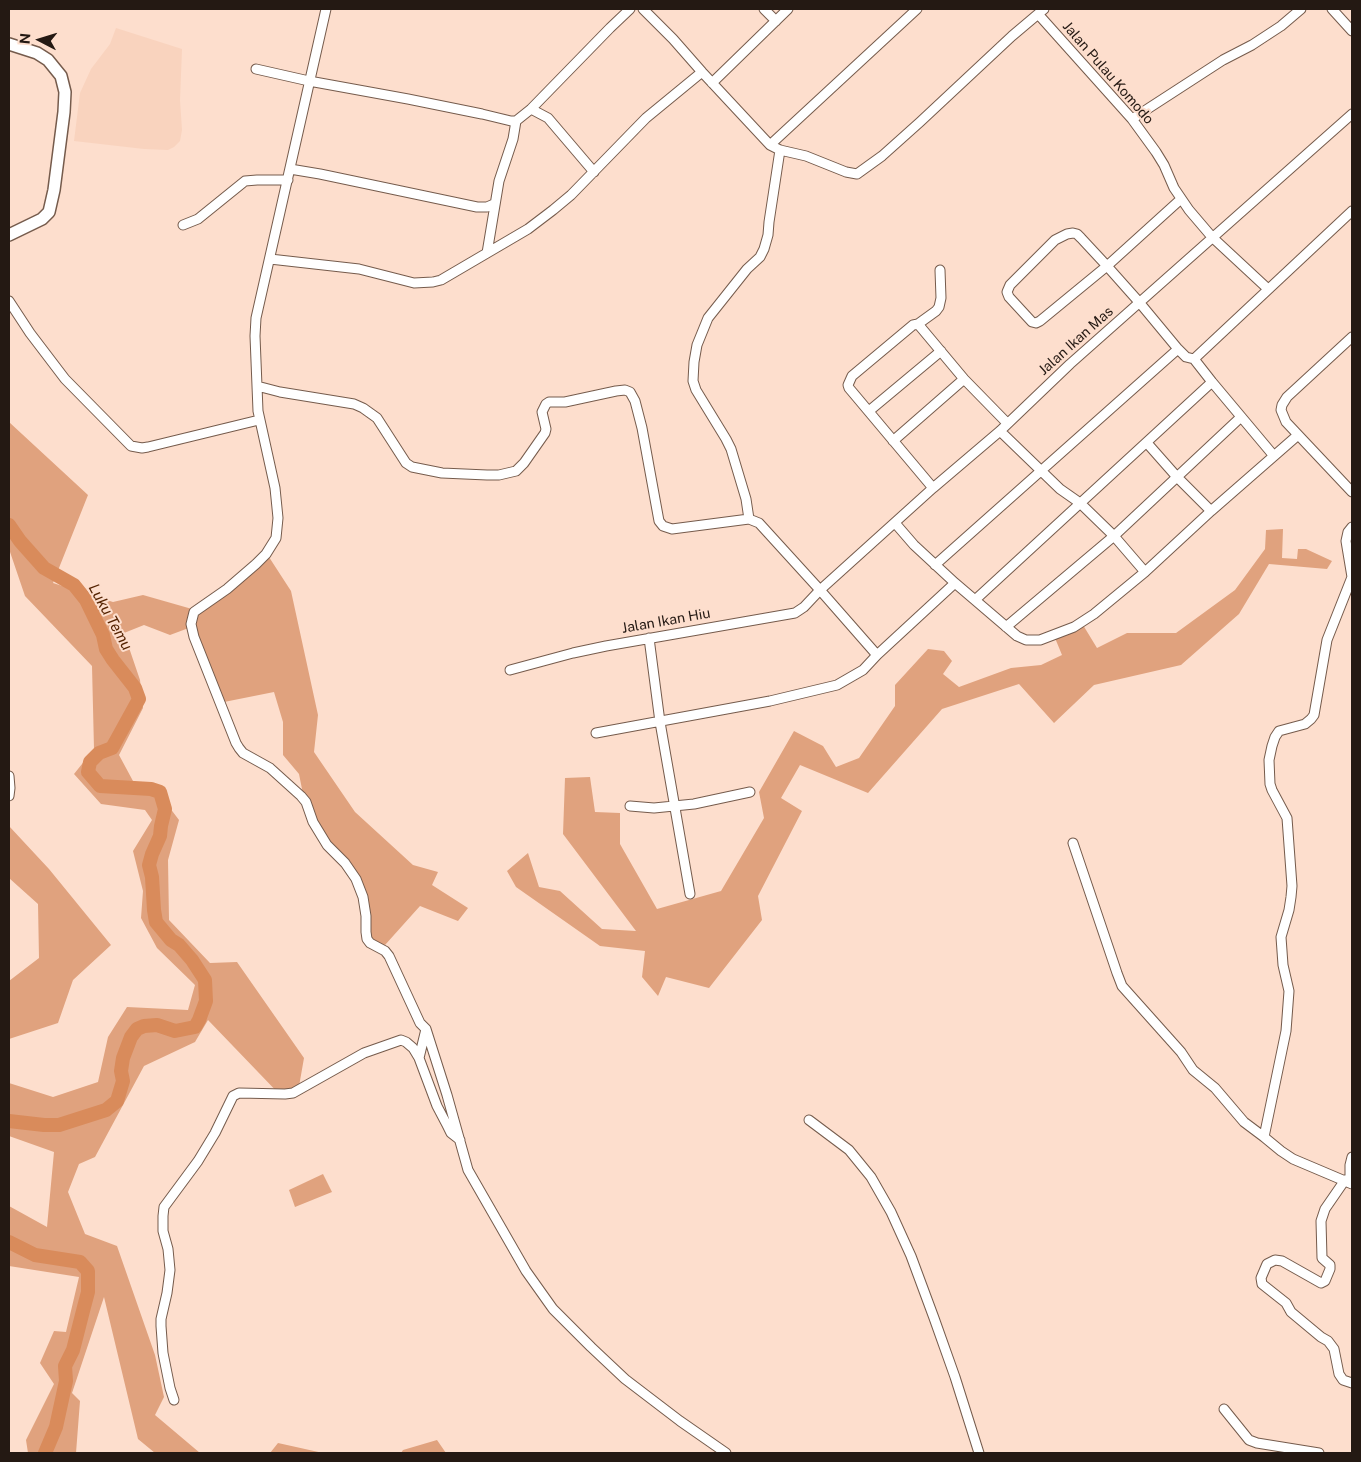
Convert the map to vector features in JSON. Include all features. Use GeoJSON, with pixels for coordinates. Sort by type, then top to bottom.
{"type":"FeatureCollection","features":[{"type":"Feature","properties":{"kind":"main road"},"geometry":{"type":"LineString","coordinates":[[9,44],[37,53],[48,60],[61,76],[65,92],[54,190],[48,212],[42,219],[9,235]]}},
{"type":"Feature","properties":{"kind":"street"},"geometry":{"type":"LineString","coordinates":[[326,9],[256,318],[255,336],[259,420],[276,495],[278,518],[276,538],[266,554],[256,564],[227,589],[194,612],[191,624],[194,637],[236,743],[243,752],[270,768],[293,787],[306,802],[313,822],[327,846],[345,863],[356,879],[363,897],[368,939],[370,943],[385,951],[389,956],[420,1023],[426,1029],[468,1170],[526,1271],[553,1308],[591,1348],[625,1379],[726,1453]]}},
{"type":"Feature","properties":{"kind":"street"},"geometry":{"type":"LineString","coordinates":[[256,69],[309,81],[408,99],[511,122],[516,121],[532,109],[630,9]]}},
{"type":"Feature","properties":{"kind":"street"},"geometry":{"type":"LineString","coordinates":[[643,9],[770,145],[780,150],[806,156],[846,172],[857,174],[882,156],[1012,36],[1041,12]]}},
{"type":"Feature","properties":{"kind":"street"},"geometry":{"type":"LineString","coordinates":[[764,9],[776,21]]}},
{"type":"Feature","properties":{"kind":"street"},"geometry":{"type":"LineString","coordinates":[[712,83],[788,9]]}},
{"type":"Feature","properties":{"kind":"street"},"geometry":{"type":"LineString","coordinates":[[770,145],[918,9]]}},
{"type":"Feature","properties":{"kind":"street"},"geometry":{"type":"LineString","coordinates":[[1132,119],[1223,60],[1252,45],[1281,26],[1301,9]]}},
{"type":"Feature","properties":{"kind":"street"},"geometry":{"type":"LineString","coordinates":[[1332,9],[1352,31]]}},
{"type":"Feature","properties":{"kind":"street","name":"Jalan Pulau Komodo"},"geometry":{"type":"LineString","coordinates":[[1041,12],[1132,119],[1164,164],[1174,188],[1189,210],[1212,237],[1268,289]]}},
{"type":"Feature","properties":{"kind":"street"},"geometry":{"type":"LineString","coordinates":[[270,259],[359,269],[414,283],[442,280],[528,229],[554,210],[646,118],[702,72]]}},
{"type":"Feature","properties":{"kind":"street"},"geometry":{"type":"LineString","coordinates":[[542,98],[548,118]]}},
{"type":"Feature","properties":{"kind":"street"},"geometry":{"type":"LineString","coordinates":[[532,109],[548,118],[594,172]]}},
{"type":"Feature","properties":{"kind":"street","name":"Jalan Ikan Mas"},"geometry":{"type":"LineString","coordinates":[[820,590],[933,488],[1000,431],[1139,302],[1352,114]]}},
{"type":"Feature","properties":{"kind":"street"},"geometry":{"type":"LineString","coordinates":[[487,253],[499,181],[513,139],[516,121]]}},
{"type":"Feature","properties":{"kind":"street"},"geometry":{"type":"LineString","coordinates":[[749,519],[746,499],[726,439],[696,390],[693,381],[694,362],[708,318],[760,257],[764,249],[768,235],[768,222],[780,150]]}},
{"type":"Feature","properties":{"kind":"street"},"geometry":{"type":"LineString","coordinates":[[290,169],[477,207],[487,207],[494,204]]}},
{"type":"Feature","properties":{"kind":"street"},"geometry":{"type":"LineString","coordinates":[[183,225],[198,219],[245,181],[288,180]]}},
{"type":"Feature","properties":{"kind":"street"},"geometry":{"type":"LineString","coordinates":[[1181,199],[1107,266],[1036,323],[1032,322],[1009,297],[1007,292],[1010,285],[1061,236],[1077,234],[1107,266],[1139,302],[1178,349],[1186,357],[1194,359],[1274,456]]}},
{"type":"Feature","properties":{"kind":"street"},"geometry":{"type":"LineString","coordinates":[[1194,359],[1352,212]]}},
{"type":"Feature","properties":{"kind":"street"},"geometry":{"type":"LineString","coordinates":[[933,488],[848,385],[852,376],[913,325],[918,324],[936,311],[939,307],[941,291],[940,270]]}},
{"type":"Feature","properties":{"kind":"street"},"geometry":{"type":"LineString","coordinates":[[9,301],[30,333],[65,379],[131,446],[142,448],[174,442],[203,432],[259,420]]}},
{"type":"Feature","properties":{"kind":"street"},"geometry":{"type":"LineString","coordinates":[[918,324],[964,379],[1007,423]]}},
{"type":"Feature","properties":{"kind":"street"},"geometry":{"type":"LineString","coordinates":[[1352,337],[1287,397],[1282,404],[1281,410],[1283,418],[1352,492]]}},
{"type":"Feature","properties":{"kind":"street"},"geometry":{"type":"LineString","coordinates":[[935,565],[1178,349]]}},
{"type":"Feature","properties":{"kind":"street"},"geometry":{"type":"LineString","coordinates":[[869,411],[941,351]]}},
{"type":"Feature","properties":{"kind":"street"},"geometry":{"type":"LineString","coordinates":[[893,440],[964,379]]}},
{"type":"Feature","properties":{"kind":"street"},"geometry":{"type":"LineString","coordinates":[[975,600],[1212,382]]}},
{"type":"Feature","properties":{"kind":"street"},"geometry":{"type":"LineString","coordinates":[[258,386],[280,392],[348,403],[363,408],[377,418],[406,463],[412,467],[442,474],[487,475],[499,475],[516,471],[524,463],[545,433],[546,429],[542,412],[549,402],[564,402],[625,390],[632,394],[635,401],[642,428],[659,521],[662,526],[672,529],[749,519],[759,523],[877,655]]}},
{"type":"Feature","properties":{"kind":"street"},"geometry":{"type":"LineString","coordinates":[[1006,627],[1114,536],[1241,417]]}},
{"type":"Feature","properties":{"kind":"street"},"geometry":{"type":"LineString","coordinates":[[1000,431],[1066,494],[1080,503],[1114,536],[1146,572]]}},
{"type":"Feature","properties":{"kind":"street"},"geometry":{"type":"LineString","coordinates":[[895,523],[914,545],[954,583],[1017,636],[1026,640],[1040,640],[1061,633],[1088,619],[1146,572],[1211,511],[1298,435]]}},
{"type":"Feature","properties":{"kind":"street"},"geometry":{"type":"LineString","coordinates":[[1147,443],[1211,511]]}},
{"type":"Feature","properties":{"kind":"street"},"geometry":{"type":"LineString","coordinates":[[1264,1137],[1286,1031],[1288,991],[1283,965],[1281,936],[1290,904],[1292,886],[1288,818],[1270,784],[1269,760],[1275,737],[1279,731],[1305,724],[1314,715],[1327,640],[1352,577],[1346,541],[1348,532],[1352,527]]}},
{"type":"Feature","properties":{"kind":"street"},"geometry":{"type":"LineString","coordinates":[[596,733],[770,701],[837,684],[863,670],[954,583]]}},
{"type":"Feature","properties":{"kind":"street","name":"Jalan Ikan Hiu"},"geometry":{"type":"LineString","coordinates":[[510,670],[573,653],[795,613],[804,607],[820,590]]}},
{"type":"Feature","properties":{"kind":"street"},"geometry":{"type":"LineString","coordinates":[[649,638],[660,722],[690,894]]}},
{"type":"Feature","properties":{"kind":"street"},"geometry":{"type":"LineString","coordinates":[[9,776],[9,796]]}},
{"type":"Feature","properties":{"kind":"street"},"geometry":{"type":"LineString","coordinates":[[630,806],[654,808],[694,804],[750,792]]}},
{"type":"Feature","properties":{"kind":"street"},"geometry":{"type":"LineString","coordinates":[[1073,843],[1122,986],[1180,1052],[1193,1070],[1215,1088],[1244,1122],[1293,1159],[1349,1182]]}},
{"type":"Feature","properties":{"kind":"street"},"geometry":{"type":"LineString","coordinates":[[419,1058],[426,1029]]}},
{"type":"Feature","properties":{"kind":"street"},"geometry":{"type":"LineString","coordinates":[[174,1400],[163,1353],[161,1326],[170,1270],[168,1249],[163,1231],[164,1207],[216,1133],[233,1096],[239,1093],[286,1094],[293,1092],[364,1053],[401,1040],[413,1048],[419,1058],[437,1106],[451,1133],[460,1140]]}},
{"type":"Feature","properties":{"kind":"street"},"geometry":{"type":"LineString","coordinates":[[809,1120],[849,1150],[871,1177],[891,1212],[911,1256],[955,1377],[979,1453]]}},
{"type":"Feature","properties":{"kind":"street"},"geometry":{"type":"LineString","coordinates":[[1352,1157],[1349,1182],[1325,1209],[1321,1221],[1322,1258],[1330,1265],[1325,1282],[1321,1283],[1282,1261],[1274,1260],[1267,1264],[1261,1278],[1262,1284],[1286,1304],[1291,1312],[1328,1341],[1334,1349],[1339,1374],[1343,1380],[1352,1383]]}},
{"type":"Feature","properties":{"kind":"street"},"geometry":{"type":"LineString","coordinates":[[1224,1409],[1249,1440],[1281,1451],[1319,1453]]}},
{"type":"Feature","properties":{"kind":"shaded area"},"geometry":{"type":"Polygon","coordinates":[[[116,28],[182,49],[180,100],[182,130],[180,141],[168,150],[74,141],[80,93],[91,69],[110,44],[116,28]]]}},
{"type":"Feature","properties":{"kind":"shaded area"},"geometry":{"type":"Polygon","coordinates":[[[9,422],[88,495],[53,583],[113,602],[143,595],[199,611],[267,554],[291,591],[318,715],[314,752],[355,812],[413,865],[438,872],[432,885],[468,908],[458,921],[420,906],[385,945],[372,941],[368,936],[365,900],[333,850],[303,794],[299,774],[283,755],[283,722],[274,692],[224,702],[194,626],[170,635],[144,625],[124,633],[140,680],[143,708],[119,755],[133,781],[154,787],[179,820],[168,860],[169,920],[210,963],[237,962],[304,1058],[298,1092],[283,1098],[208,1020],[195,1042],[144,1066],[95,1157],[79,1164],[68,1192],[85,1234],[117,1246],[155,1355],[164,1397],[155,1415],[200,1453],[155,1453],[138,1439],[104,1297],[72,1393],[80,1401],[76,1453],[28,1453],[26,1440],[54,1384],[40,1363],[54,1331],[66,1332],[79,1277],[9,1266],[9,1206],[47,1227],[54,1152],[9,1136],[9,1083],[53,1097],[98,1082],[108,1037],[127,1007],[188,1010],[195,985],[157,948],[141,918],[143,891],[133,851],[152,820],[145,810],[101,804],[74,774],[94,749],[92,666],[25,596],[9,549],[9,422]]]}},
{"type":"Feature","properties":{"kind":"shaded area"},"geometry":{"type":"Polygon","coordinates":[[[1283,529],[1282,558],[1297,559],[1298,549],[1306,549],[1332,561],[1327,569],[1269,564],[1239,614],[1181,665],[1094,685],[1054,723],[1019,684],[942,709],[868,793],[800,765],[781,798],[802,811],[758,896],[762,920],[709,988],[666,977],[658,996],[642,977],[645,951],[600,946],[516,887],[507,871],[528,853],[539,887],[560,891],[602,929],[636,931],[563,834],[565,778],[590,777],[595,812],[620,813],[620,844],[657,909],[721,891],[764,818],[759,792],[794,731],[823,746],[836,767],[859,758],[895,706],[895,685],[928,649],[944,651],[952,661],[943,674],[959,687],[1011,668],[1041,665],[1062,655],[1055,638],[1083,625],[1097,648],[1127,633],[1176,633],[1235,590],[1265,549],[1266,530],[1283,529]]]}},
{"type":"Feature","properties":{"kind":"shaded area"},"geometry":{"type":"Polygon","coordinates":[[[9,826],[49,869],[111,945],[73,980],[58,1023],[9,1039],[9,981],[39,958],[38,904],[9,878],[9,826]]]}},
{"type":"Feature","properties":{"kind":"shaded area"},"geometry":{"type":"Polygon","coordinates":[[[323,1174],[332,1192],[295,1207],[289,1190],[323,1174]]]}},
{"type":"Feature","properties":{"kind":"shaded area"},"geometry":{"type":"Polygon","coordinates":[[[437,1440],[446,1453],[401,1453],[403,1450],[437,1440]]]}},
{"type":"Feature","properties":{"kind":"shaded area"},"geometry":{"type":"Polygon","coordinates":[[[278,1443],[323,1453],[270,1453],[278,1443]]]}},
{"type":"Feature","properties":{"kind":"waterway","name":"Luku Temu"},"geometry":{"type":"LineString","coordinates":[[9,525],[20,541],[44,568],[74,585],[86,600],[103,635],[106,649],[135,688],[139,699],[112,748],[99,753],[90,762],[88,772],[100,786],[151,789],[160,792],[165,809],[160,836],[149,865],[152,877],[156,922],[192,960],[205,980],[206,1001],[195,1027],[175,1031],[157,1025],[144,1026],[137,1029],[131,1037],[123,1058],[121,1071],[123,1081],[117,1101],[106,1110],[59,1125],[9,1121]]}},
{"type":"Feature","properties":{"kind":"waterway","name":"Luku Temu"},"geometry":{"type":"LineString","coordinates":[[9,1242],[35,1255],[80,1262],[88,1271],[88,1292],[73,1350],[65,1366],[66,1381],[56,1427],[45,1453]]}}]}
